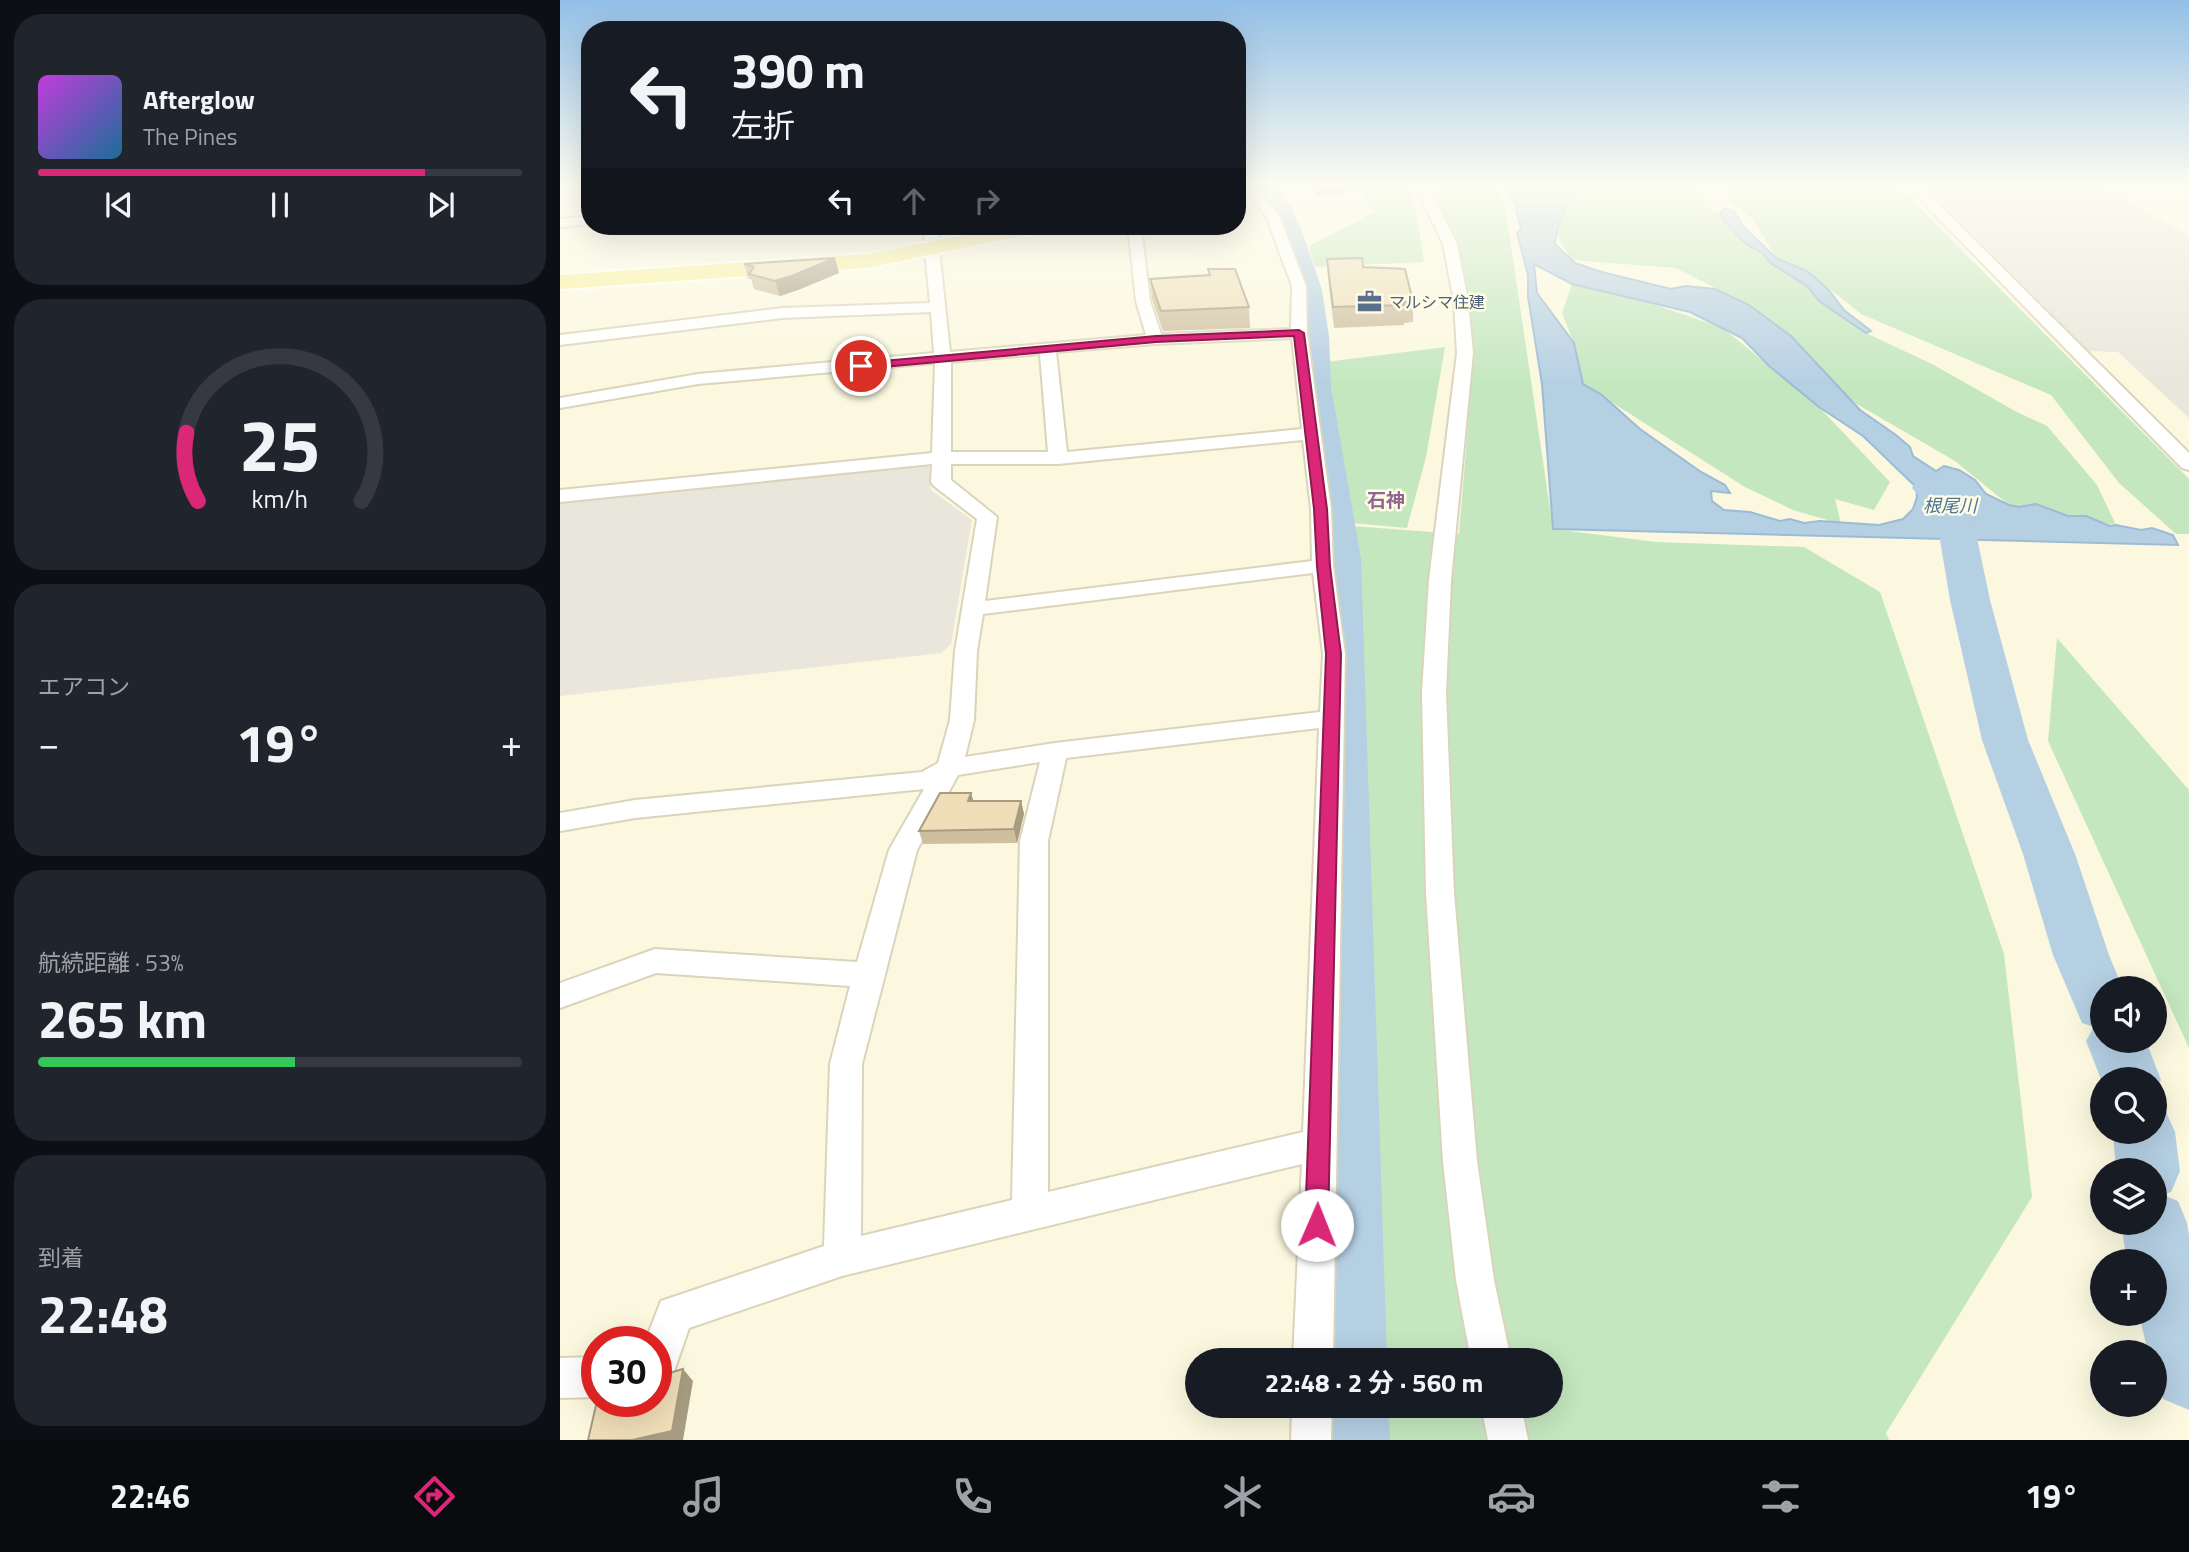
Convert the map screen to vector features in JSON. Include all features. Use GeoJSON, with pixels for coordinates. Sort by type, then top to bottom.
{"type":"FeatureCollection","features":[{"type":"Feature","properties":{"kind":"main road"},"geometry":{"type":"LineString","coordinates":[[560,282],[868,261],[910,253]]}},
{"type":"Feature","properties":{"kind":"street"},"geometry":{"type":"LineString","coordinates":[[842,1258],[846,1064],[903,850],[949,768],[962,720],[967,652],[988,517],[941,482],[943,359],[932,253]]}},
{"type":"Feature","properties":{"kind":"street"},"geometry":{"type":"LineString","coordinates":[[1137,253],[1143,301],[1156,339]]}},
{"type":"Feature","properties":{"kind":"street"},"geometry":{"type":"LineString","coordinates":[[1286,253],[1299,286],[1299,333],[1321,509],[1323,566],[1334,654],[1313,1348]]}},
{"type":"Feature","properties":{"kind":"street"},"geometry":{"type":"LineString","coordinates":[[1452,253],[1461,300],[1465,353],[1440,580],[1434,693],[1440,893],[1460,1161],[1475,1280],[1489,1348]]}},
{"type":"Feature","properties":{"kind":"street"},"geometry":{"type":"LineString","coordinates":[[1980,253],[2189,464]]}},
{"type":"Feature","properties":{"kind":"street"},"geometry":{"type":"LineString","coordinates":[[560,340],[782,313],[938,307]]}},
{"type":"Feature","properties":{"kind":"street"},"geometry":{"type":"LineString","coordinates":[[560,403],[698,379],[1156,339],[1299,333]]}},
{"type":"Feature","properties":{"kind":"street"},"geometry":{"type":"LineString","coordinates":[[1048,349],[1058,458]]}},
{"type":"Feature","properties":{"kind":"street"},"geometry":{"type":"LineString","coordinates":[[560,496],[940,458],[1058,458],[1310,434]]}},
{"type":"Feature","properties":{"kind":"street"},"geometry":{"type":"LineString","coordinates":[[973,609],[1323,566]]}},
{"type":"Feature","properties":{"kind":"street"},"geometry":{"type":"LineString","coordinates":[[560,822],[635,810],[927,780],[949,768],[1055,751],[1331,719]]}},
{"type":"Feature","properties":{"kind":"street"},"geometry":{"type":"LineString","coordinates":[[1030,1212],[1034,841],[1055,751]]}},
{"type":"Feature","properties":{"kind":"street"},"geometry":{"type":"LineString","coordinates":[[560,996],[655,961],[868,975]]}},
{"type":"Feature","properties":{"kind":"street"},"geometry":{"type":"LineString","coordinates":[[670,1326],[674,1314],[842,1258],[1319,1144]]}},
{"type":"Feature","properties":{"kind":"street"},"geometry":{"type":"LineString","coordinates":[[560,1378],[581,1377]]}},
{"type":"Feature","properties":{"kind":"street"},"geometry":{"type":"LineString","coordinates":[[1311,1440],[1312,1418]]}},
{"type":"Feature","properties":{"kind":"street"},"geometry":{"type":"LineString","coordinates":[[1504,1418],[1508,1440]]}},
{"type":"Feature","properties":{"kind":"shaded area"},"geometry":{"type":"Polygon","coordinates":[[[1990,253],[2189,253],[2189,418],[2118,352],[2088,351],[1990,253]]]}},
{"type":"Feature","properties":{"kind":"shaded area"},"geometry":{"type":"Polygon","coordinates":[[[929,466],[931,490],[972,520],[951,644],[941,653],[560,696],[560,502],[929,466]]]}},
{"type":"Feature","properties":{"kind":"green space"},"geometry":{"type":"Polygon","coordinates":[[[1311,253],[1423,253],[1424,262],[1315,267],[1311,253]]]}},
{"type":"Feature","properties":{"kind":"green space"},"geometry":{"type":"Polygon","coordinates":[[[1456,253],[1512,253],[1553,529],[1656,542],[1804,547],[1880,592],[2004,954],[2032,1197],[1886,1433],[1889,1440],[1366,1440],[1365,1418],[1563,1418],[1563,1348],[1361,1348],[1352,1141],[1359,752],[1351,526],[1459,534],[1474,353],[1469,299],[1456,253]]]}},
{"type":"Feature","properties":{"kind":"green space"},"geometry":{"type":"Polygon","coordinates":[[[1567,253],[1769,253],[1866,333],[1932,364],[2047,426],[2097,485],[2116,525],[2009,505],[1955,461],[1855,403],[1749,305],[1676,268],[1571,260],[1567,253]]]}},
{"type":"Feature","properties":{"kind":"green space"},"geometry":{"type":"Polygon","coordinates":[[[1773,253],[1965,253],[2189,479],[2189,534],[2176,534],[2119,483],[2051,395],[1861,314],[1807,271],[1776,258],[1773,253]]]}},
{"type":"Feature","properties":{"kind":"green space"},"geometry":{"type":"Polygon","coordinates":[[[1572,284],[1638,299],[1723,328],[1819,407],[1890,482],[1874,510],[1835,499],[1841,524],[1793,510],[1745,487],[1583,384],[1574,343],[1562,313],[1572,284]]]}},
{"type":"Feature","properties":{"kind":"green space"},"geometry":{"type":"Polygon","coordinates":[[[1445,347],[1426,457],[1407,528],[1339,522],[1318,363],[1445,347]]]}},
{"type":"Feature","properties":{"kind":"green space"},"geometry":{"type":"Polygon","coordinates":[[[2057,638],[2189,790],[2189,1048],[2167,1000],[2167,976],[2156,976],[2048,741],[2057,638]]]}},
{"type":"Feature","properties":{"kind":"water"},"geometry":{"type":"Polygon","coordinates":[[[1522,253],[1565,253],[1575,263],[1671,289],[1685,286],[1715,289],[1749,305],[1791,336],[1860,410],[1896,435],[1910,447],[1913,456],[1936,471],[1944,466],[1959,470],[1975,480],[1986,494],[2009,505],[2019,507],[2036,504],[2068,516],[2086,516],[2110,526],[2141,530],[2152,528],[2173,535],[2178,545],[1553,529],[1542,384],[1528,297],[1528,275],[1522,253]],[[1534,264],[1537,293],[1574,343],[1583,384],[1602,395],[1640,429],[1701,472],[1725,485],[1730,493],[1711,491],[1712,501],[1724,510],[1750,512],[1780,521],[1790,519],[1804,523],[1820,521],[1879,525],[1903,519],[1913,509],[1917,497],[1916,487],[1863,436],[1819,407],[1769,366],[1742,338],[1690,312],[1572,284],[1534,264]]]}},
{"type":"Feature","properties":{"kind":"water"},"geometry":{"type":"Polygon","coordinates":[[[1771,253],[1776,258],[1807,271],[1828,289],[1844,310],[1871,331],[1866,333],[1819,301],[1808,287],[1769,262],[1764,254],[1771,253]]]}},
{"type":"Feature","properties":{"kind":"building"},"geometry":{"type":"Polygon","coordinates":[[[835,258],[775,281],[749,274],[754,267],[744,264],[835,258]]]}},
{"type":"Feature","properties":{"kind":"building"},"geometry":{"type":"Polygon","coordinates":[[[1362,258],[1363,267],[1405,269],[1413,302],[1404,302],[1404,305],[1333,307],[1327,259],[1362,258]]]}},
{"type":"Feature","properties":{"kind":"building"},"geometry":{"type":"Polygon","coordinates":[[[1208,269],[1235,269],[1249,307],[1161,311],[1150,279],[1210,275],[1208,269]]]}},
{"type":"Feature","properties":{"kind":"building"},"geometry":{"type":"Polygon","coordinates":[[[940,793],[971,793],[968,801],[1021,801],[1014,829],[919,831],[940,793]]]}},
{"type":"Feature","properties":{"kind":"building"},"geometry":{"type":"Polygon","coordinates":[[[683,1369],[672,1431],[632,1440],[588,1440],[593,1417],[672,1417],[672,1372],[683,1369]]]}},
{"type":"Feature","properties":{"kind":"waterway"},"geometry":{"type":"LineString","coordinates":[[1297,253],[1308,290],[1314,337],[1315,387],[1342,559],[1351,1348]]}},
{"type":"Feature","properties":{"kind":"waterway","name":"根尾川"},"geometry":{"type":"LineString","coordinates":[[1930,488],[1954,514],[1970,600],[2005,740],[2049,854],[2090,977]]}},
{"type":"Feature","properties":{"kind":"waterway","name":"根尾川"},"geometry":{"type":"LineString","coordinates":[[2121,1053],[2126,1067]]}},
{"type":"Feature","properties":{"kind":"waterway","name":"根尾川"},"geometry":{"type":"LineString","coordinates":[[2145,1144],[2147,1158]]}},
{"type":"Feature","properties":{"kind":"waterway","name":"根尾川"},"geometry":{"type":"LineString","coordinates":[[2155,1235],[2189,1373]]}},
{"type":"Feature","properties":{"kind":"waterway"},"geometry":{"type":"LineString","coordinates":[[1351,1418],[1352,1440]]}},
{"type":"Feature","properties":{"kind":"place","name":"マルシマ住建"},"geometry":{"type":"Point","coordinates":[1369,302]}},
{"type":"Feature","properties":{"kind":"district","name":"石神"},"geometry":{"type":"Point","coordinates":[1386,500]}},
{"type":"Feature","properties":{"kind":"route"},"geometry":{"type":"LineString","coordinates":[[861,366],[1156,339],[1299,333],[1321,509],[1323,566],[1334,654],[1317,1225]]}}]}
